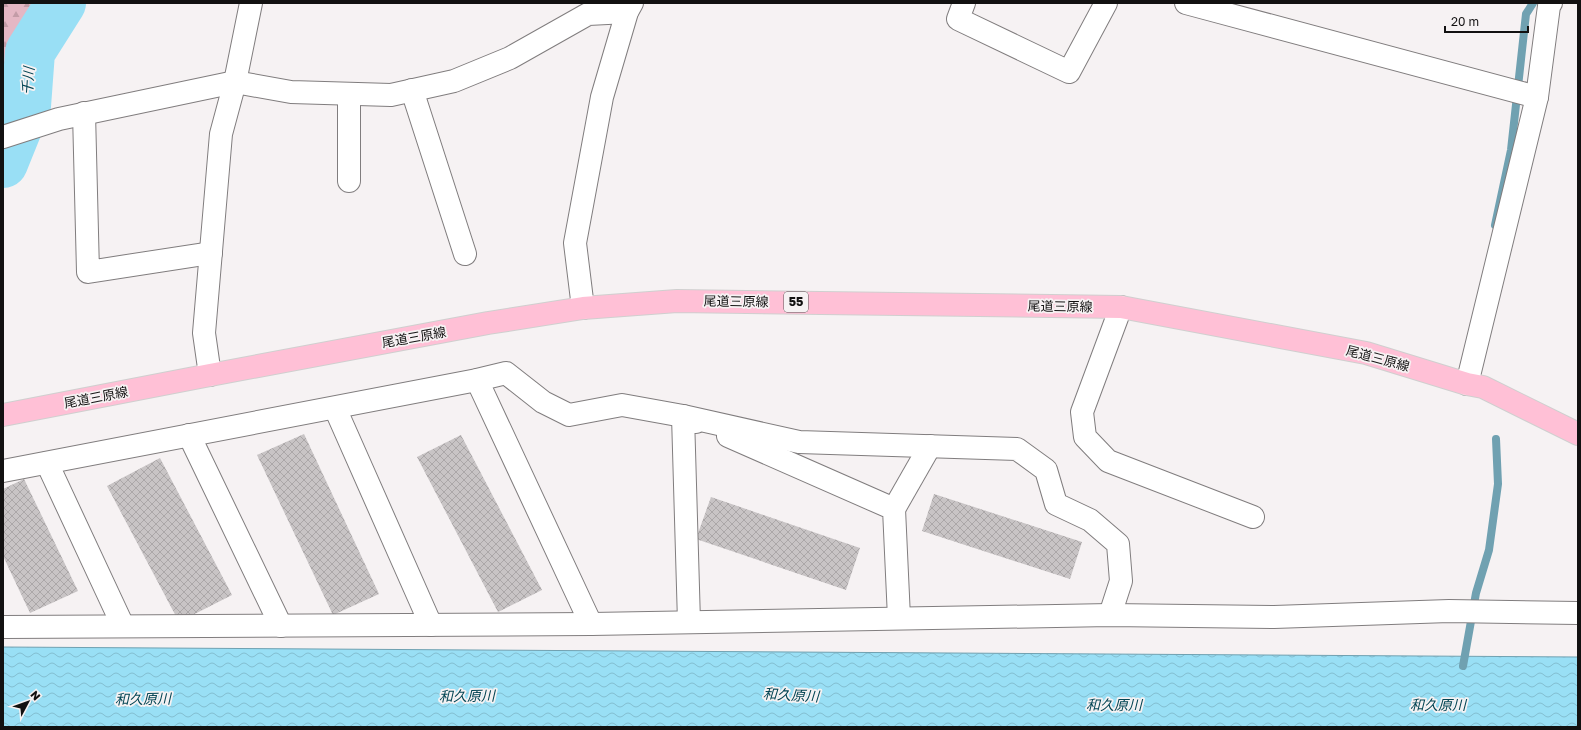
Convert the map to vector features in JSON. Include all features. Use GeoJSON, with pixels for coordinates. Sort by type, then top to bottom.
{"type":"FeatureCollection","features":[{"type":"Feature","properties":{"kind":"main road","name":"尾道三原線"},"geometry":{"type":"LineString","coordinates":[[3,415],[488,323],[583,308],[677,301],[1121,307],[1366,353],[1468,384],[1483,387],[1578,434]]}},
{"type":"Feature","properties":{"kind":"street"},"geometry":{"type":"LineString","coordinates":[[210,375],[204,333],[221,134],[235,82],[250,3]]}},
{"type":"Feature","properties":{"kind":"street"},"geometry":{"type":"LineString","coordinates":[[964,3],[958,19],[1069,72],[1106,3]]}},
{"type":"Feature","properties":{"kind":"street"},"geometry":{"type":"LineString","coordinates":[[1186,3],[1537,97]]}},
{"type":"Feature","properties":{"kind":"street"},"geometry":{"type":"LineString","coordinates":[[1468,384],[1537,97],[1549,6],[1551,3]]}},
{"type":"Feature","properties":{"kind":"street"},"geometry":{"type":"LineString","coordinates":[[3,137],[59,119],[84,113],[235,82],[291,92],[391,95],[454,81],[510,58],[588,14],[629,7],[602,97],[575,243],[583,308]]}},
{"type":"Feature","properties":{"kind":"street"},"geometry":{"type":"LineString","coordinates":[[412,90],[465,254]]}},
{"type":"Feature","properties":{"kind":"street"},"geometry":{"type":"LineString","coordinates":[[349,94],[349,181]]}},
{"type":"Feature","properties":{"kind":"street"},"geometry":{"type":"LineString","coordinates":[[84,113],[88,272],[211,253]]}},
{"type":"Feature","properties":{"kind":"street"},"geometry":{"type":"LineString","coordinates":[[1121,307],[1082,412],[1085,437],[1108,460],[1253,517]]}},
{"type":"Feature","properties":{"kind":"street"},"geometry":{"type":"LineString","coordinates":[[3,471],[335,408],[506,373],[543,402],[569,415],[622,405],[683,416],[799,442],[1017,448],[1046,470],[1056,504],[1090,520],[1118,544],[1121,581],[1110,615]]}},
{"type":"Feature","properties":{"kind":"street"},"geometry":{"type":"LineString","coordinates":[[477,380],[591,624]]}},
{"type":"Feature","properties":{"kind":"street"},"geometry":{"type":"LineString","coordinates":[[335,408],[431,625]]}},
{"type":"Feature","properties":{"kind":"street"},"geometry":{"type":"LineString","coordinates":[[683,416],[894,509]]}},
{"type":"Feature","properties":{"kind":"street"},"geometry":{"type":"LineString","coordinates":[[683,416],[689,622]]}},
{"type":"Feature","properties":{"kind":"street"},"geometry":{"type":"LineString","coordinates":[[189,435],[281,626]]}},
{"type":"Feature","properties":{"kind":"street"},"geometry":{"type":"LineString","coordinates":[[899,618],[894,509],[930,446]]}},
{"type":"Feature","properties":{"kind":"street"},"geometry":{"type":"LineString","coordinates":[[46,463],[123,626]]}},
{"type":"Feature","properties":{"kind":"street"},"geometry":{"type":"LineString","coordinates":[[3,627],[591,624],[1110,615],[1274,617],[1449,611],[1578,613]]}},
{"type":"Feature","properties":{"kind":"green space"},"geometry":{"type":"Polygon","coordinates":[[[3,3],[53,3],[38,63],[3,77],[3,3]]]}},
{"type":"Feature","properties":{"kind":"water","name":"和久原川"},"geometry":{"type":"Polygon","coordinates":[[[3,647],[1578,657],[1578,727],[3,727],[3,647]]]}},
{"type":"Feature","properties":{"kind":"building"},"geometry":{"type":"Polygon","coordinates":[[[304,434],[379,594],[333,615],[257,455],[304,434]]]}},
{"type":"Feature","properties":{"kind":"building"},"geometry":{"type":"Polygon","coordinates":[[[461,435],[542,590],[498,612],[417,457],[461,435]]]}},
{"type":"Feature","properties":{"kind":"building"},"geometry":{"type":"Polygon","coordinates":[[[160,458],[232,595],[179,622],[107,486],[160,458]]]}},
{"type":"Feature","properties":{"kind":"building"},"geometry":{"type":"Polygon","coordinates":[[[24,479],[78,591],[30,613],[3,556],[3,489],[24,479]]]}},
{"type":"Feature","properties":{"kind":"building"},"geometry":{"type":"Polygon","coordinates":[[[934,494],[1082,542],[1070,579],[922,531],[934,494]]]}},
{"type":"Feature","properties":{"kind":"building"},"geometry":{"type":"Polygon","coordinates":[[[711,497],[860,548],[846,590],[696,539],[711,497]]]}},
{"type":"Feature","properties":{"kind":"waterway","name":"千川"},"geometry":{"type":"LineString","coordinates":[[3,163],[26,106],[30,52],[61,3]]}},
{"type":"Feature","properties":{"kind":"waterway"},"geometry":{"type":"LineString","coordinates":[[1495,225],[1511,150],[1526,14],[1533,3]]}},
{"type":"Feature","properties":{"kind":"waterway"},"geometry":{"type":"LineString","coordinates":[[1463,666],[1476,593],[1489,550],[1498,484],[1496,439]]}}]}
